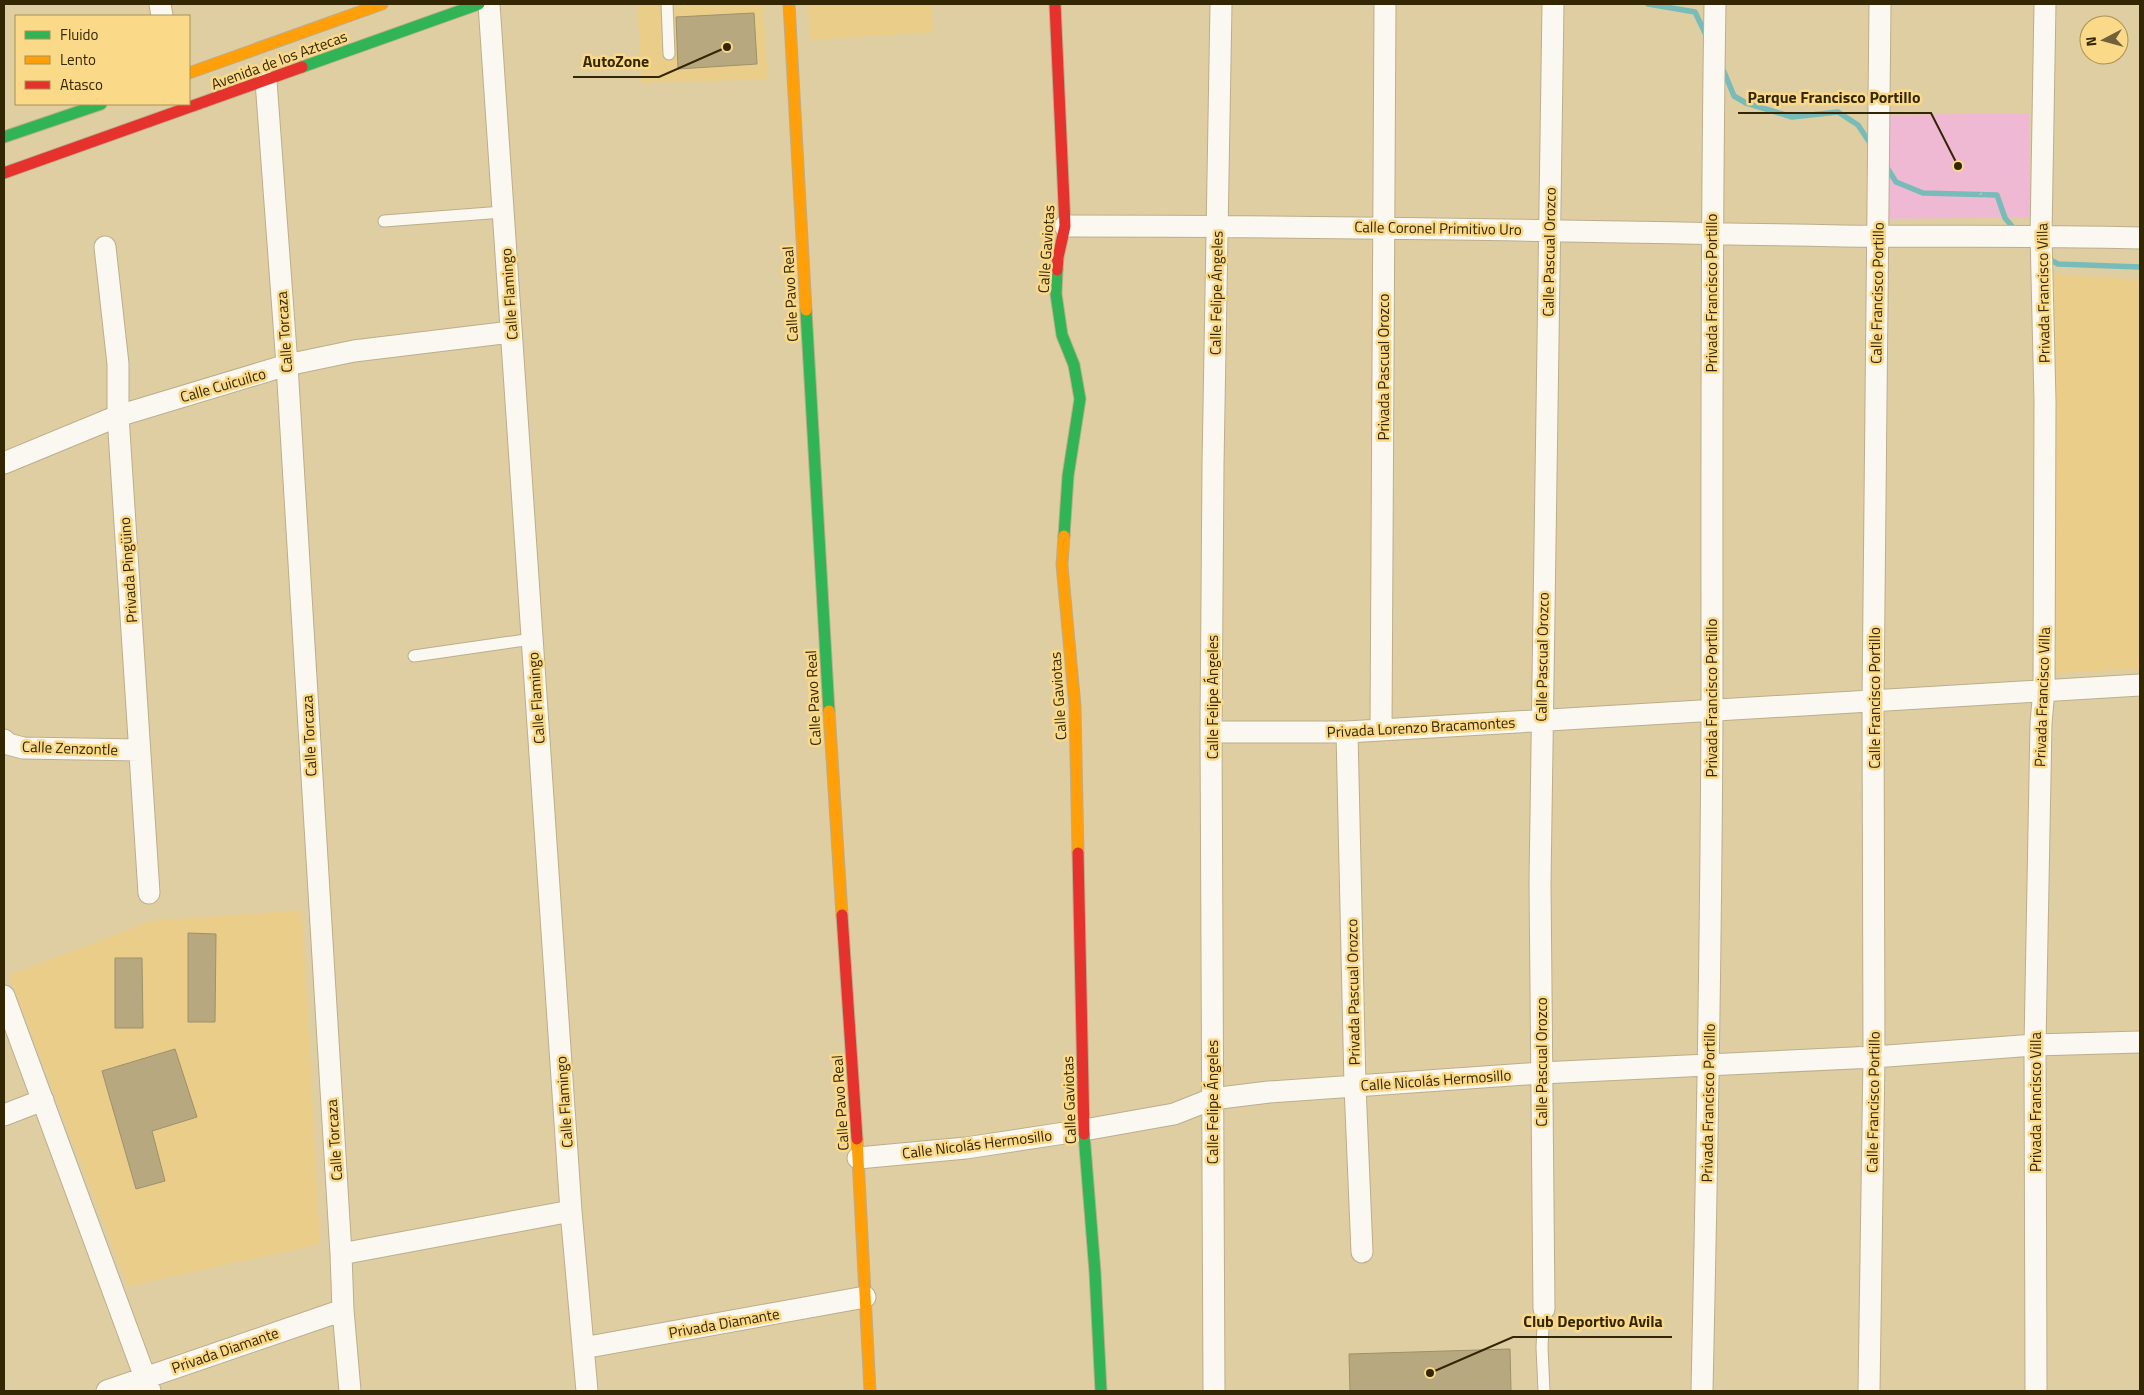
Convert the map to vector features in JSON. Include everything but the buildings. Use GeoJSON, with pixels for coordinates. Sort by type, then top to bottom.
{"type":"FeatureCollection","features":[{"type":"Feature","properties":{"kind":"street","name":"Avenida de los Aztecas"},"geometry":{"type":"LineString","coordinates":[[190,73],[382,4]]}},
{"type":"Feature","properties":{"kind":"street","name":"Avenida de los Aztecas"},"geometry":{"type":"LineString","coordinates":[[190,104],[266,81],[478,4]]}},
{"type":"Feature","properties":{"kind":"street","name":"Calle Flamingo"},"geometry":{"type":"LineString","coordinates":[[490,4],[571,1210],[587,1391]]}},
{"type":"Feature","properties":{"kind":"street","name":"Calle Pavo Real"},"geometry":{"type":"LineString","coordinates":[[788,4],[828,700],[858,1158],[870,1391]]}},
{"type":"Feature","properties":{"kind":"street","name":"Calle Gaviotas"},"geometry":{"type":"LineString","coordinates":[[1055,4],[1065,226],[1058,257],[1056,294],[1062,335],[1074,365],[1080,399],[1068,476],[1062,565],[1075,706],[1084,1130],[1095,1272],[1101,1391]]}},
{"type":"Feature","properties":{"kind":"street","name":"Calle Felipe Ángeles"},"geometry":{"type":"LineString","coordinates":[[1214,1391],[1211,732],[1213,465],[1221,4]]}},
{"type":"Feature","properties":{"kind":"street","name":"Privada Pascual Orozco"},"geometry":{"type":"LineString","coordinates":[[1381,730],[1385,4]]}},
{"type":"Feature","properties":{"kind":"street","name":"Calle Pascual Orozco"},"geometry":{"type":"LineString","coordinates":[[1544,1309],[1541,1073],[1541,721],[1553,4]]}},
{"type":"Feature","properties":{"kind":"street","name":"Privada Francisco Portillo"},"geometry":{"type":"LineString","coordinates":[[1702,1391],[1709,1064],[1712,709],[1711,233],[1715,4]]}},
{"type":"Feature","properties":{"kind":"street","name":"Calle Francisco Portillo"},"geometry":{"type":"LineString","coordinates":[[1869,1391],[1874,1057],[1873,701],[1880,4]]}},
{"type":"Feature","properties":{"kind":"street","name":"Privada Francisco Villa"},"geometry":{"type":"LineString","coordinates":[[2036,1391],[2035,1046],[2041,723],[2044,690],[2045,401],[2041,235],[2045,4]]}},
{"type":"Feature","properties":{"kind":"street","name":"Calle Torcaza"},"geometry":{"type":"LineString","coordinates":[[266,81],[287,365],[343,1310],[350,1391]]}},
{"type":"Feature","properties":{"kind":"street"},"geometry":{"type":"LineString","coordinates":[[4,137],[98,105]]}},
{"type":"Feature","properties":{"kind":"street","name":"Avenida de los Aztecas"},"geometry":{"type":"LineString","coordinates":[[4,173],[187,105]]}},
{"type":"Feature","properties":{"kind":"street","name":"Calle Coronel Primitivo Uro"},"geometry":{"type":"LineString","coordinates":[[1065,226],[1384,227],[1878,236],[2041,235],[2140,238]]}},
{"type":"Feature","properties":{"kind":"street","name":"Privada Pingüino"},"geometry":{"type":"LineString","coordinates":[[105,247],[118,364],[118,416],[149,894]]}},
{"type":"Feature","properties":{"kind":"street","name":"Calle Cuicuilco"},"geometry":{"type":"LineString","coordinates":[[4,463],[118,416],[287,365],[354,351],[511,332]]}},
{"type":"Feature","properties":{"kind":"street","name":"Privada Lorenzo Bracamontes"},"geometry":{"type":"LineString","coordinates":[[1211,732],[1347,732],[2140,685]]}},
{"type":"Feature","properties":{"kind":"street","name":"Privada Pascual Orozco"},"geometry":{"type":"LineString","coordinates":[[1347,732],[1355,1086],[1362,1252]]}},
{"type":"Feature","properties":{"kind":"street","name":"Calle Zenzontle"},"geometry":{"type":"LineString","coordinates":[[4,740],[8,744],[23,748],[139,750]]}},
{"type":"Feature","properties":{"kind":"street"},"geometry":{"type":"LineString","coordinates":[[4,996],[147,1385]]}},
{"type":"Feature","properties":{"kind":"street","name":"Calle Nicolás Hermosillo"},"geometry":{"type":"LineString","coordinates":[[858,1158],[966,1148],[1084,1130],[1174,1114],[1212,1099],[1270,1092],[1541,1073],[2140,1042]]}},
{"type":"Feature","properties":{"kind":"street"},"geometry":{"type":"LineString","coordinates":[[4,1115],[43,1100]]}},
{"type":"Feature","properties":{"kind":"street"},"geometry":{"type":"LineString","coordinates":[[341,1254],[571,1210]]}},
{"type":"Feature","properties":{"kind":"street","name":"Privada Diamante"},"geometry":{"type":"LineString","coordinates":[[583,1348],[865,1297]]}},
{"type":"Feature","properties":{"kind":"street","name":"Privada Diamante"},"geometry":{"type":"LineString","coordinates":[[107,1391],[147,1385],[343,1310]]}},
{"type":"Feature","properties":{"kind":"lane"},"geometry":{"type":"LineString","coordinates":[[667,4],[669,54]]}},
{"type":"Feature","properties":{"kind":"lane"},"geometry":{"type":"LineString","coordinates":[[384,221],[503,212]]}},
{"type":"Feature","properties":{"kind":"lane"},"geometry":{"type":"LineString","coordinates":[[414,656],[532,639]]}},
{"type":"Feature","properties":{"kind":"lane"},"geometry":{"type":"LineString","coordinates":[[1544,1309],[1542,1347],[1544,1391]]}},
{"type":"Feature","properties":{"kind":"path"},"geometry":{"type":"LineString","coordinates":[[1966,182],[1977,188],[2006,236]]}},
{"type":"Feature","properties":{"kind":"shaded area"},"geometry":{"type":"Polygon","coordinates":[[[637,4],[763,4],[768,79],[642,83],[637,4]]]}},
{"type":"Feature","properties":{"kind":"shaded area"},"geometry":{"type":"Polygon","coordinates":[[[808,4],[931,4],[933,32],[810,40],[808,4]]]}},
{"type":"Feature","properties":{"kind":"shaded area"},"geometry":{"type":"Polygon","coordinates":[[[2029,113],[2031,217],[1886,219],[1885,115],[2029,113]]]}},
{"type":"Feature","properties":{"kind":"shaded area"},"geometry":{"type":"Polygon","coordinates":[[[2053,274],[2140,280],[2140,669],[2053,673],[2053,274]]]}},
{"type":"Feature","properties":{"kind":"shaded area"},"geometry":{"type":"Polygon","coordinates":[[[302,910],[320,1244],[128,1286],[9,975],[151,921],[302,910]]]}},
{"type":"Feature","properties":{"kind":"waterway"},"geometry":{"type":"LineString","coordinates":[[1648,4],[1695,12],[1707,37]]}},
{"type":"Feature","properties":{"kind":"waterway"},"geometry":{"type":"LineString","coordinates":[[1722,67],[1734,96],[1746,103],[1792,117],[1838,112],[1858,125],[1872,146]]}},
{"type":"Feature","properties":{"kind":"waterway"},"geometry":{"type":"LineString","coordinates":[[1886,166],[1896,182],[1923,193],[1997,195],[2005,218],[2016,231]]}},
{"type":"Feature","properties":{"kind":"waterway"},"geometry":{"type":"LineString","coordinates":[[2047,258],[2058,264],[2140,267]]}},
{"type":"Feature","properties":{"kind":"traffic: fast"},"geometry":{"type":"LineString","coordinates":[[302,67],[479,4]]}},
{"type":"Feature","properties":{"kind":"traffic: fast"},"geometry":{"type":"LineString","coordinates":[[4,137],[98,105]]}},
{"type":"Feature","properties":{"kind":"traffic: fast"},"geometry":{"type":"LineString","coordinates":[[1057,270],[1056,294],[1062,335],[1074,365],[1080,399],[1068,476],[1064,536]]}},
{"type":"Feature","properties":{"kind":"traffic: fast"},"geometry":{"type":"LineString","coordinates":[[806,310],[829,711]]}},
{"type":"Feature","properties":{"kind":"traffic: fast"},"geometry":{"type":"LineString","coordinates":[[1084,1134],[1095,1272],[1101,1391]]}},
{"type":"Feature","properties":{"kind":"traffic: slow"},"geometry":{"type":"LineString","coordinates":[[190,73],[382,4]]}},
{"type":"Feature","properties":{"kind":"traffic: slow"},"geometry":{"type":"LineString","coordinates":[[789,4],[806,310]]}},
{"type":"Feature","properties":{"kind":"traffic: slow"},"geometry":{"type":"LineString","coordinates":[[1064,536],[1062,565],[1075,706],[1078,853]]}},
{"type":"Feature","properties":{"kind":"traffic: slow"},"geometry":{"type":"LineString","coordinates":[[829,711],[842,915]]}},
{"type":"Feature","properties":{"kind":"traffic: slow"},"geometry":{"type":"LineString","coordinates":[[857,1139],[870,1391]]}},
{"type":"Feature","properties":{"kind":"traffic: jam"},"geometry":{"type":"LineString","coordinates":[[1055,4],[1065,226],[1057,270]]}},
{"type":"Feature","properties":{"kind":"traffic: jam"},"geometry":{"type":"LineString","coordinates":[[4,173],[302,67]]}},
{"type":"Feature","properties":{"kind":"traffic: jam"},"geometry":{"type":"LineString","coordinates":[[1078,853],[1084,1134]]}},
{"type":"Feature","properties":{"kind":"traffic: jam"},"geometry":{"type":"LineString","coordinates":[[842,915],[857,1139]]}},
{"type":"Feature","properties":{"kind":"place","name":"AutoZone"},"geometry":{"type":"Point","coordinates":[727,47]}},
{"type":"Feature","properties":{"kind":"place","name":"Parque Francisco Portillo"},"geometry":{"type":"Point","coordinates":[1958,166]}},
{"type":"Feature","properties":{"kind":"place","name":"Club Deportivo Avila"},"geometry":{"type":"Point","coordinates":[1430,1373]}}]}
